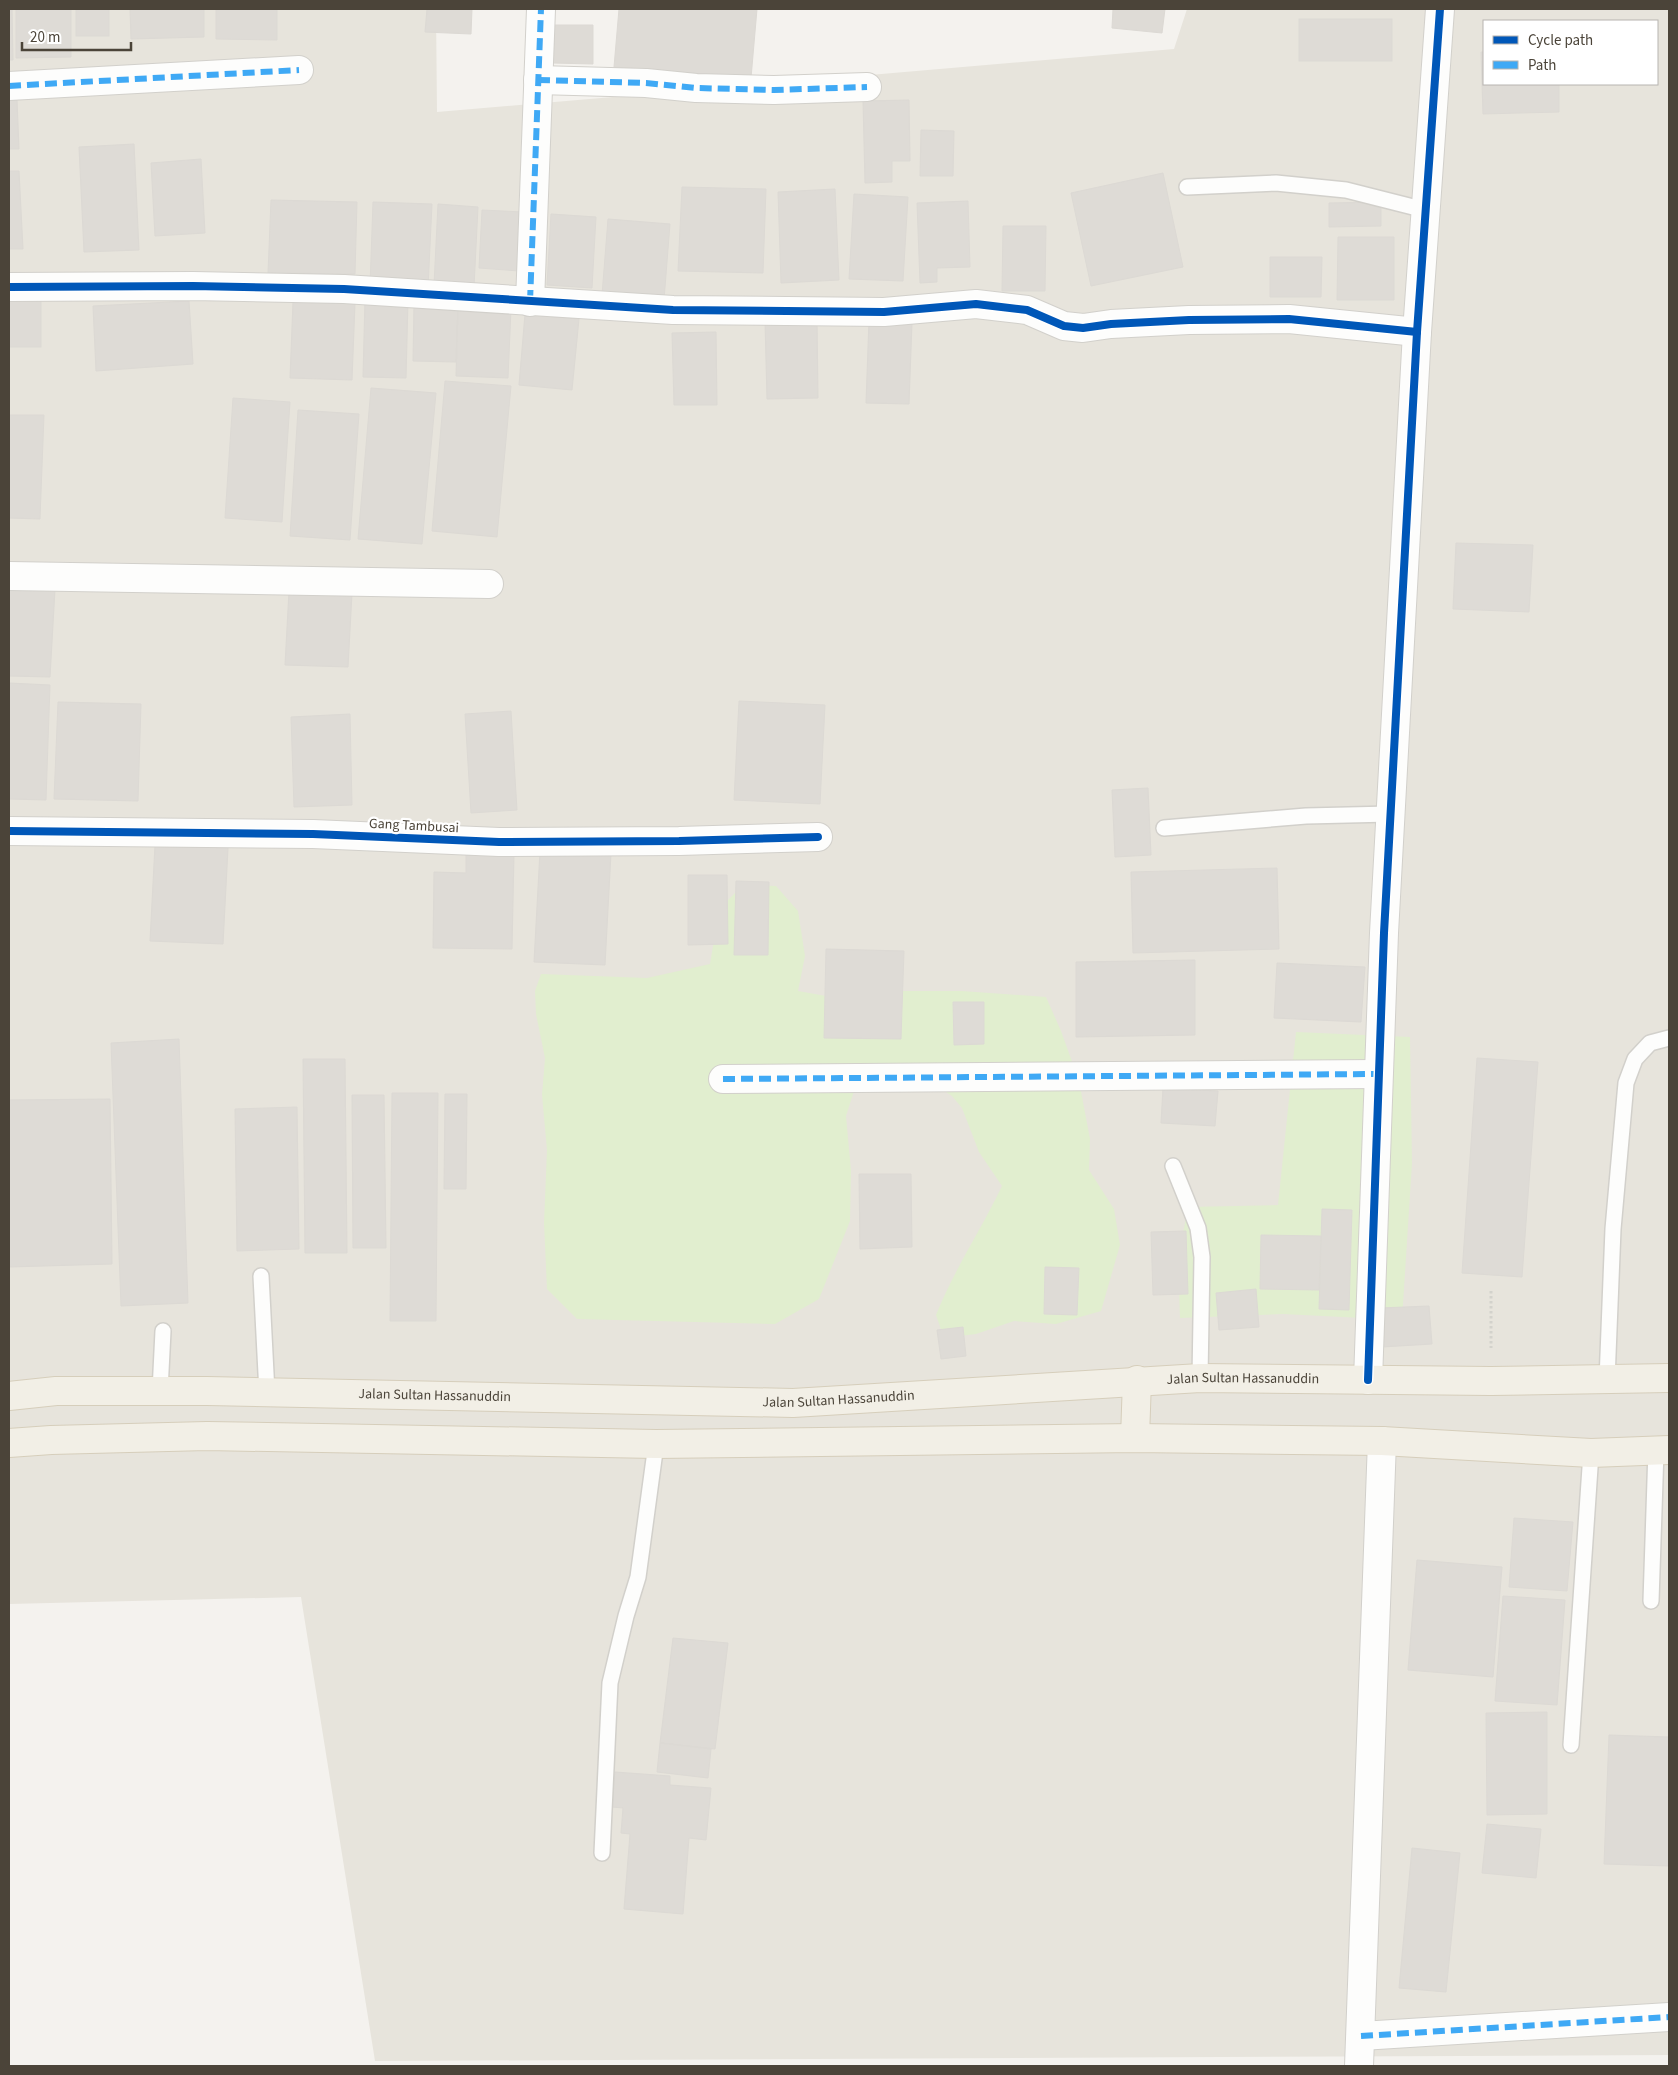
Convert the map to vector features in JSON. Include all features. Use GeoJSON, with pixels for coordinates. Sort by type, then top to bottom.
{"type":"FeatureCollection","features":[{"type":"Feature","properties":{"kind":"main road","name":"Jalan Sultan Hassanuddin"},"geometry":{"type":"LineString","coordinates":[[9,1396],[56,1391],[160,1391],[793,1403],[1137,1380],[1200,1378],[1491,1381],[1669,1378]]}},
{"type":"Feature","properties":{"kind":"main road"},"geometry":{"type":"LineString","coordinates":[[1134,1438],[1137,1380]]}},
{"type":"Feature","properties":{"kind":"main road"},"geometry":{"type":"LineString","coordinates":[[9,1443],[51,1440],[206,1436],[656,1444],[1134,1438],[1382,1441],[1591,1453],[1663,1450]]}},
{"type":"Feature","properties":{"kind":"street"},"geometry":{"type":"LineString","coordinates":[[530,302],[542,9]]}},
{"type":"Feature","properties":{"kind":"street"},"geometry":{"type":"LineString","coordinates":[[1368,1380],[1378,1074],[1390,814],[1417,332],[1440,9]]}},
{"type":"Feature","properties":{"kind":"street"},"geometry":{"type":"LineString","coordinates":[[9,86],[298,70]]}},
{"type":"Feature","properties":{"kind":"street"},"geometry":{"type":"LineString","coordinates":[[538,80],[646,82],[716,89],[774,90],[867,87]]}},
{"type":"Feature","properties":{"kind":"street"},"geometry":{"type":"LineString","coordinates":[[9,287],[193,286],[344,289],[673,310],[884,312],[976,304],[1027,310],[1064,326],[1083,328],[1111,324],[1189,320],[1289,319],[1417,332]]}},
{"type":"Feature","properties":{"kind":"street"},"geometry":{"type":"LineString","coordinates":[[9,576],[489,584]]}},
{"type":"Feature","properties":{"kind":"street","name":"Gang Tambusai"},"geometry":{"type":"LineString","coordinates":[[9,831],[313,834],[499,842],[679,841],[818,837]]}},
{"type":"Feature","properties":{"kind":"street"},"geometry":{"type":"LineString","coordinates":[[723,1079],[1378,1074]]}},
{"type":"Feature","properties":{"kind":"street"},"geometry":{"type":"LineString","coordinates":[[1359,2066],[1382,1441]]}},
{"type":"Feature","properties":{"kind":"street"},"geometry":{"type":"LineString","coordinates":[[1361,2036],[1669,2017]]}},
{"type":"Feature","properties":{"kind":"lane"},"geometry":{"type":"LineString","coordinates":[[1187,187],[1276,183],[1337,189],[1425,210]]}},
{"type":"Feature","properties":{"kind":"lane"},"geometry":{"type":"LineString","coordinates":[[1164,828],[1306,816],[1390,814]]}},
{"type":"Feature","properties":{"kind":"lane"},"geometry":{"type":"LineString","coordinates":[[1607,1380],[1613,1228],[1626,1083],[1635,1059],[1650,1043],[1669,1038]]}},
{"type":"Feature","properties":{"kind":"lane"},"geometry":{"type":"LineString","coordinates":[[1173,1166],[1198,1228],[1200,1247],[1200,1378]]}},
{"type":"Feature","properties":{"kind":"lane"},"geometry":{"type":"LineString","coordinates":[[262,1276],[267,1393]]}},
{"type":"Feature","properties":{"kind":"lane"},"geometry":{"type":"LineString","coordinates":[[160,1391],[163,1331]]}},
{"type":"Feature","properties":{"kind":"lane"},"geometry":{"type":"LineString","coordinates":[[602,1853],[610,1683],[626,1616],[638,1577],[656,1444]]}},
{"type":"Feature","properties":{"kind":"lane"},"geometry":{"type":"LineString","coordinates":[[1651,1601],[1663,1450]]}},
{"type":"Feature","properties":{"kind":"lane"},"geometry":{"type":"LineString","coordinates":[[1571,1745],[1591,1453]]}},
{"type":"Feature","properties":{"kind":"path"},"geometry":{"type":"LineString","coordinates":[[1490,1291],[1491,1381]]}},
{"type":"Feature","properties":{"kind":"shaded area"},"geometry":{"type":"Polygon","coordinates":[[[9,9],[436,9],[437,112],[1174,49],[1187,9],[1669,9],[1669,2055],[375,2061],[301,1597],[9,1604],[9,9]]]}},
{"type":"Feature","properties":{"kind":"green space"},"geometry":{"type":"Polygon","coordinates":[[[743,885],[776,886],[798,911],[805,956],[798,991],[826,996],[894,991],[962,991],[1046,997],[1061,1031],[1079,1081],[1090,1139],[1089,1170],[1114,1209],[1120,1245],[1101,1311],[1056,1324],[1014,1321],[976,1334],[944,1338],[936,1315],[951,1282],[1002,1186],[979,1152],[962,1108],[952,1096],[937,1086],[855,1088],[846,1116],[851,1171],[850,1221],[819,1299],[775,1324],[577,1319],[547,1289],[544,1223],[547,1150],[542,1095],[545,1058],[536,1014],[535,991],[541,974],[647,978],[710,964],[719,909],[743,885]]]}},
{"type":"Feature","properties":{"kind":"green space"},"geometry":{"type":"Polygon","coordinates":[[[1296,1032],[1410,1037],[1412,1163],[1402,1320],[1283,1314],[1180,1318],[1178,1259],[1188,1207],[1278,1205],[1296,1032]]]}},
{"type":"Feature","properties":{"kind":"building"},"geometry":{"type":"Polygon","coordinates":[[[9,9],[12,9],[13,60],[9,60],[9,9]]]}},
{"type":"Feature","properties":{"kind":"building"},"geometry":{"type":"Polygon","coordinates":[[[16,9],[71,9],[71,57],[16,58],[16,9]]]}},
{"type":"Feature","properties":{"kind":"building"},"geometry":{"type":"Polygon","coordinates":[[[76,9],[109,9],[109,36],[76,36],[76,9]]]}},
{"type":"Feature","properties":{"kind":"building"},"geometry":{"type":"Polygon","coordinates":[[[130,9],[204,9],[204,37],[131,39],[130,9]]]}},
{"type":"Feature","properties":{"kind":"building"},"geometry":{"type":"Polygon","coordinates":[[[216,9],[277,9],[277,40],[216,39],[216,9]]]}},
{"type":"Feature","properties":{"kind":"building"},"geometry":{"type":"Polygon","coordinates":[[[427,9],[472,9],[471,34],[425,32],[427,9]]]}},
{"type":"Feature","properties":{"kind":"building"},"geometry":{"type":"Polygon","coordinates":[[[619,9],[757,9],[751,78],[614,67],[619,9]]]}},
{"type":"Feature","properties":{"kind":"building"},"geometry":{"type":"Polygon","coordinates":[[[1113,9],[1165,9],[1162,33],[1112,28],[1113,9]]]}},
{"type":"Feature","properties":{"kind":"building"},"geometry":{"type":"Polygon","coordinates":[[[1299,19],[1392,19],[1392,61],[1299,61],[1299,19]]]}},
{"type":"Feature","properties":{"kind":"building"},"geometry":{"type":"Polygon","coordinates":[[[554,25],[593,25],[593,64],[553,63],[554,25]]]}},
{"type":"Feature","properties":{"kind":"building"},"geometry":{"type":"Polygon","coordinates":[[[1481,52],[1483,52],[1483,85],[1559,85],[1559,112],[1483,114],[1481,52]]]}},
{"type":"Feature","properties":{"kind":"building"},"geometry":{"type":"Polygon","coordinates":[[[9,100],[17,100],[19,149],[9,149],[9,100]]]}},
{"type":"Feature","properties":{"kind":"building"},"geometry":{"type":"Polygon","coordinates":[[[909,100],[910,161],[892,161],[892,182],[865,183],[863,101],[909,100]]]}},
{"type":"Feature","properties":{"kind":"building"},"geometry":{"type":"Polygon","coordinates":[[[921,130],[954,131],[953,176],[920,176],[921,130]]]}},
{"type":"Feature","properties":{"kind":"building"},"geometry":{"type":"Polygon","coordinates":[[[134,144],[139,250],[84,252],[79,147],[134,144]]]}},
{"type":"Feature","properties":{"kind":"building"},"geometry":{"type":"Polygon","coordinates":[[[201,159],[205,233],[155,236],[151,163],[201,159]]]}},
{"type":"Feature","properties":{"kind":"building"},"geometry":{"type":"Polygon","coordinates":[[[9,171],[19,171],[23,249],[9,249],[9,171]]]}},
{"type":"Feature","properties":{"kind":"building"},"geometry":{"type":"Polygon","coordinates":[[[1163,173],[1183,267],[1091,286],[1071,193],[1163,173]]]}},
{"type":"Feature","properties":{"kind":"building"},"geometry":{"type":"Polygon","coordinates":[[[682,187],[766,189],[763,273],[678,271],[682,187]]]}},
{"type":"Feature","properties":{"kind":"building"},"geometry":{"type":"Polygon","coordinates":[[[835,189],[839,280],[781,283],[778,192],[835,189]]]}},
{"type":"Feature","properties":{"kind":"building"},"geometry":{"type":"Polygon","coordinates":[[[854,194],[908,197],[903,281],[849,279],[854,194]]]}},
{"type":"Feature","properties":{"kind":"building"},"geometry":{"type":"Polygon","coordinates":[[[271,200],[357,202],[355,274],[268,273],[271,200]]]}},
{"type":"Feature","properties":{"kind":"building"},"geometry":{"type":"Polygon","coordinates":[[[968,201],[970,267],[937,268],[937,282],[920,283],[917,203],[968,201]]]}},
{"type":"Feature","properties":{"kind":"building"},"geometry":{"type":"Polygon","coordinates":[[[373,202],[432,204],[428,288],[370,286],[373,202]]]}},
{"type":"Feature","properties":{"kind":"building"},"geometry":{"type":"Polygon","coordinates":[[[1381,202],[1381,226],[1329,227],[1329,203],[1381,202]]]}},
{"type":"Feature","properties":{"kind":"building"},"geometry":{"type":"Polygon","coordinates":[[[438,204],[478,207],[474,287],[434,285],[438,204]]]}},
{"type":"Feature","properties":{"kind":"building"},"geometry":{"type":"Polygon","coordinates":[[[482,210],[523,212],[519,271],[479,268],[482,210]]]}},
{"type":"Feature","properties":{"kind":"building"},"geometry":{"type":"Polygon","coordinates":[[[551,214],[596,217],[592,288],[547,285],[551,214]]]}},
{"type":"Feature","properties":{"kind":"building"},"geometry":{"type":"Polygon","coordinates":[[[608,219],[670,224],[664,300],[602,295],[608,219]]]}},
{"type":"Feature","properties":{"kind":"building"},"geometry":{"type":"Polygon","coordinates":[[[1003,226],[1046,226],[1045,291],[1002,291],[1003,226]]]}},
{"type":"Feature","properties":{"kind":"building"},"geometry":{"type":"Polygon","coordinates":[[[1338,237],[1394,237],[1394,300],[1337,300],[1338,237]]]}},
{"type":"Feature","properties":{"kind":"building"},"geometry":{"type":"Polygon","coordinates":[[[1270,257],[1322,257],[1321,297],[1270,297],[1270,257]]]}},
{"type":"Feature","properties":{"kind":"building"},"geometry":{"type":"Polygon","coordinates":[[[9,299],[41,299],[41,347],[9,347],[9,299]]]}},
{"type":"Feature","properties":{"kind":"building"},"geometry":{"type":"Polygon","coordinates":[[[365,299],[408,300],[406,378],[363,377],[365,299]]]}},
{"type":"Feature","properties":{"kind":"building"},"geometry":{"type":"Polygon","coordinates":[[[189,301],[193,364],[96,371],[93,306],[189,301]]]}},
{"type":"Feature","properties":{"kind":"building"},"geometry":{"type":"Polygon","coordinates":[[[293,302],[355,303],[352,380],[290,378],[293,302]]]}},
{"type":"Feature","properties":{"kind":"building"},"geometry":{"type":"Polygon","coordinates":[[[414,305],[458,306],[456,362],[413,361],[414,305]]]}},
{"type":"Feature","properties":{"kind":"building"},"geometry":{"type":"Polygon","coordinates":[[[458,308],[511,309],[508,378],[456,376],[458,308]]]}},
{"type":"Feature","properties":{"kind":"building"},"geometry":{"type":"Polygon","coordinates":[[[525,314],[579,319],[572,390],[519,385],[525,314]]]}},
{"type":"Feature","properties":{"kind":"building"},"geometry":{"type":"Polygon","coordinates":[[[817,320],[818,398],[767,399],[765,321],[817,320]]]}},
{"type":"Feature","properties":{"kind":"building"},"geometry":{"type":"Polygon","coordinates":[[[869,320],[912,322],[909,404],[866,403],[869,320]]]}},
{"type":"Feature","properties":{"kind":"building"},"geometry":{"type":"Polygon","coordinates":[[[716,332],[717,405],[674,405],[672,333],[716,332]]]}},
{"type":"Feature","properties":{"kind":"building"},"geometry":{"type":"Polygon","coordinates":[[[445,381],[511,386],[497,537],[432,531],[445,381]]]}},
{"type":"Feature","properties":{"kind":"building"},"geometry":{"type":"Polygon","coordinates":[[[371,388],[436,393],[422,544],[358,539],[371,388]]]}},
{"type":"Feature","properties":{"kind":"building"},"geometry":{"type":"Polygon","coordinates":[[[233,398],[290,402],[282,522],[225,518],[233,398]]]}},
{"type":"Feature","properties":{"kind":"building"},"geometry":{"type":"Polygon","coordinates":[[[298,410],[359,414],[350,540],[290,536],[298,410]]]}},
{"type":"Feature","properties":{"kind":"building"},"geometry":{"type":"Polygon","coordinates":[[[9,415],[44,415],[40,519],[9,518],[9,415]]]}},
{"type":"Feature","properties":{"kind":"building"},"geometry":{"type":"Polygon","coordinates":[[[1456,543],[1533,545],[1529,612],[1453,609],[1456,543]]]}},
{"type":"Feature","properties":{"kind":"building"},"geometry":{"type":"Polygon","coordinates":[[[9,587],[55,589],[50,677],[9,676],[9,587]]]}},
{"type":"Feature","properties":{"kind":"building"},"geometry":{"type":"Polygon","coordinates":[[[289,591],[352,593],[348,667],[285,665],[289,591]]]}},
{"type":"Feature","properties":{"kind":"building"},"geometry":{"type":"Polygon","coordinates":[[[9,683],[50,685],[46,800],[9,799],[9,683]]]}},
{"type":"Feature","properties":{"kind":"building"},"geometry":{"type":"Polygon","coordinates":[[[739,701],[825,705],[820,804],[734,800],[739,701]]]}},
{"type":"Feature","properties":{"kind":"building"},"geometry":{"type":"Polygon","coordinates":[[[58,702],[141,704],[138,801],[54,799],[58,702]]]}},
{"type":"Feature","properties":{"kind":"building"},"geometry":{"type":"Polygon","coordinates":[[[511,711],[517,810],[471,813],[465,714],[511,711]]]}},
{"type":"Feature","properties":{"kind":"building"},"geometry":{"type":"Polygon","coordinates":[[[350,714],[352,805],[294,807],[291,717],[350,714]]]}},
{"type":"Feature","properties":{"kind":"building"},"geometry":{"type":"Polygon","coordinates":[[[1148,788],[1151,855],[1115,857],[1112,790],[1148,788]]]}},
{"type":"Feature","properties":{"kind":"building"},"geometry":{"type":"Polygon","coordinates":[[[155,845],[228,848],[223,944],[150,941],[155,845]]]}},
{"type":"Feature","properties":{"kind":"building"},"geometry":{"type":"Polygon","coordinates":[[[540,851],[611,853],[605,965],[534,962],[540,851]]]}},
{"type":"Feature","properties":{"kind":"building"},"geometry":{"type":"Polygon","coordinates":[[[466,853],[514,853],[512,949],[433,948],[434,872],[466,873],[466,853]]]}},
{"type":"Feature","properties":{"kind":"building"},"geometry":{"type":"Polygon","coordinates":[[[1277,868],[1279,949],[1133,953],[1131,872],[1277,868]]]}},
{"type":"Feature","properties":{"kind":"building"},"geometry":{"type":"Polygon","coordinates":[[[688,875],[727,875],[728,944],[688,945],[688,875]]]}},
{"type":"Feature","properties":{"kind":"building"},"geometry":{"type":"Polygon","coordinates":[[[736,881],[769,882],[768,955],[734,955],[736,881]]]}},
{"type":"Feature","properties":{"kind":"building"},"geometry":{"type":"Polygon","coordinates":[[[826,949],[904,951],[901,1039],[824,1038],[826,949]]]}},
{"type":"Feature","properties":{"kind":"building"},"geometry":{"type":"Polygon","coordinates":[[[1195,960],[1195,1035],[1076,1037],[1076,962],[1195,960]]]}},
{"type":"Feature","properties":{"kind":"building"},"geometry":{"type":"Polygon","coordinates":[[[1277,963],[1365,967],[1361,1022],[1274,1018],[1277,963]]]}},
{"type":"Feature","properties":{"kind":"building"},"geometry":{"type":"Polygon","coordinates":[[[953,1002],[984,1002],[984,1044],[954,1045],[953,1002]]]}},
{"type":"Feature","properties":{"kind":"building"},"geometry":{"type":"Polygon","coordinates":[[[179,1039],[188,1303],[121,1306],[111,1043],[179,1039]]]}},
{"type":"Feature","properties":{"kind":"building"},"geometry":{"type":"Polygon","coordinates":[[[1477,1058],[1538,1062],[1522,1277],[1462,1273],[1477,1058]]]}},
{"type":"Feature","properties":{"kind":"building"},"geometry":{"type":"Polygon","coordinates":[[[303,1059],[345,1059],[347,1253],[305,1253],[303,1059]]]}},
{"type":"Feature","properties":{"kind":"building"},"geometry":{"type":"Polygon","coordinates":[[[1163,1088],[1218,1091],[1215,1126],[1161,1123],[1163,1088]]]}},
{"type":"Feature","properties":{"kind":"building"},"geometry":{"type":"Polygon","coordinates":[[[392,1093],[438,1093],[436,1321],[390,1321],[392,1093]]]}},
{"type":"Feature","properties":{"kind":"building"},"geometry":{"type":"Polygon","coordinates":[[[445,1094],[467,1094],[466,1189],[444,1189],[445,1094]]]}},
{"type":"Feature","properties":{"kind":"building"},"geometry":{"type":"Polygon","coordinates":[[[352,1095],[384,1095],[386,1248],[353,1248],[352,1095]]]}},
{"type":"Feature","properties":{"kind":"building"},"geometry":{"type":"Polygon","coordinates":[[[110,1099],[112,1264],[9,1267],[9,1100],[110,1099]]]}},
{"type":"Feature","properties":{"kind":"building"},"geometry":{"type":"Polygon","coordinates":[[[297,1107],[299,1249],[237,1251],[235,1109],[297,1107]]]}},
{"type":"Feature","properties":{"kind":"building"},"geometry":{"type":"Polygon","coordinates":[[[859,1174],[911,1174],[912,1247],[860,1249],[859,1174]]]}},
{"type":"Feature","properties":{"kind":"building"},"geometry":{"type":"Polygon","coordinates":[[[1322,1209],[1352,1210],[1349,1310],[1319,1309],[1322,1209]]]}},
{"type":"Feature","properties":{"kind":"building"},"geometry":{"type":"Polygon","coordinates":[[[1186,1231],[1188,1294],[1153,1295],[1151,1232],[1186,1231]]]}},
{"type":"Feature","properties":{"kind":"building"},"geometry":{"type":"Polygon","coordinates":[[[1261,1235],[1321,1236],[1319,1290],[1260,1289],[1261,1235]]]}},
{"type":"Feature","properties":{"kind":"building"},"geometry":{"type":"Polygon","coordinates":[[[1045,1267],[1079,1268],[1077,1315],[1044,1314],[1045,1267]]]}},
{"type":"Feature","properties":{"kind":"building"},"geometry":{"type":"Polygon","coordinates":[[[1256,1289],[1259,1327],[1219,1330],[1216,1293],[1256,1289]]]}},
{"type":"Feature","properties":{"kind":"building"},"geometry":{"type":"Polygon","coordinates":[[[1429,1306],[1432,1344],[1382,1347],[1380,1308],[1429,1306]]]}},
{"type":"Feature","properties":{"kind":"building"},"geometry":{"type":"Polygon","coordinates":[[[963,1327],[966,1356],[941,1359],[937,1330],[963,1327]]]}},
{"type":"Feature","properties":{"kind":"building"},"geometry":{"type":"Polygon","coordinates":[[[1514,1518],[1573,1522],[1567,1591],[1509,1587],[1514,1518]]]}},
{"type":"Feature","properties":{"kind":"building"},"geometry":{"type":"Polygon","coordinates":[[[1417,1560],[1502,1567],[1493,1677],[1408,1670],[1417,1560]]]}},
{"type":"Feature","properties":{"kind":"building"},"geometry":{"type":"Polygon","coordinates":[[[1503,1596],[1565,1600],[1557,1705],[1495,1701],[1503,1596]]]}},
{"type":"Feature","properties":{"kind":"building"},"geometry":{"type":"Polygon","coordinates":[[[673,1638],[728,1643],[715,1749],[660,1743],[673,1638]]]}},
{"type":"Feature","properties":{"kind":"building"},"geometry":{"type":"Polygon","coordinates":[[[1547,1712],[1547,1814],[1487,1815],[1486,1713],[1547,1712]]]}},
{"type":"Feature","properties":{"kind":"building"},"geometry":{"type":"Polygon","coordinates":[[[1609,1735],[1669,1737],[1669,1866],[1604,1864],[1609,1735]]]}},
{"type":"Feature","properties":{"kind":"building"},"geometry":{"type":"Polygon","coordinates":[[[660,1743],[711,1749],[708,1778],[657,1772],[660,1743]]]}},
{"type":"Feature","properties":{"kind":"building"},"geometry":{"type":"Polygon","coordinates":[[[615,1772],[670,1776],[670,1785],[711,1788],[706,1840],[689,1838],[683,1914],[624,1909],[630,1834],[621,1833],[623,1808],[612,1807],[615,1772]]]}},
{"type":"Feature","properties":{"kind":"building"},"geometry":{"type":"Polygon","coordinates":[[[1487,1824],[1541,1829],[1536,1878],[1482,1873],[1487,1824]]]}},
{"type":"Feature","properties":{"kind":"building"},"geometry":{"type":"Polygon","coordinates":[[[1412,1848],[1460,1853],[1446,1992],[1399,1988],[1412,1848]]]}},
{"type":"Feature","properties":{"kind":"marked path"},"geometry":{"type":"LineString","coordinates":[[530,302],[541,9]]}},
{"type":"Feature","properties":{"kind":"marked path"},"geometry":{"type":"LineString","coordinates":[[9,86],[299,70]]}},
{"type":"Feature","properties":{"kind":"marked path"},"geometry":{"type":"LineString","coordinates":[[538,80],[646,83],[696,88],[774,90],[867,87]]}},
{"type":"Feature","properties":{"kind":"marked path"},"geometry":{"type":"LineString","coordinates":[[723,1079],[1378,1074]]}},
{"type":"Feature","properties":{"kind":"marked path"},"geometry":{"type":"LineString","coordinates":[[1361,2036],[1669,2017]]}},
{"type":"Feature","properties":{"kind":"cycle path"},"geometry":{"type":"LineString","coordinates":[[1368,1380],[1384,933],[1417,332],[1440,9]]}},
{"type":"Feature","properties":{"kind":"cycle path"},"geometry":{"type":"LineString","coordinates":[[9,287],[193,286],[344,289],[673,310],[884,312],[976,304],[1027,310],[1064,326],[1083,328],[1111,324],[1189,320],[1289,319],[1417,332]]}},
{"type":"Feature","properties":{"kind":"cycle path"},"geometry":{"type":"LineString","coordinates":[[9,831],[313,834],[499,842],[679,841],[818,837]]}}]}
